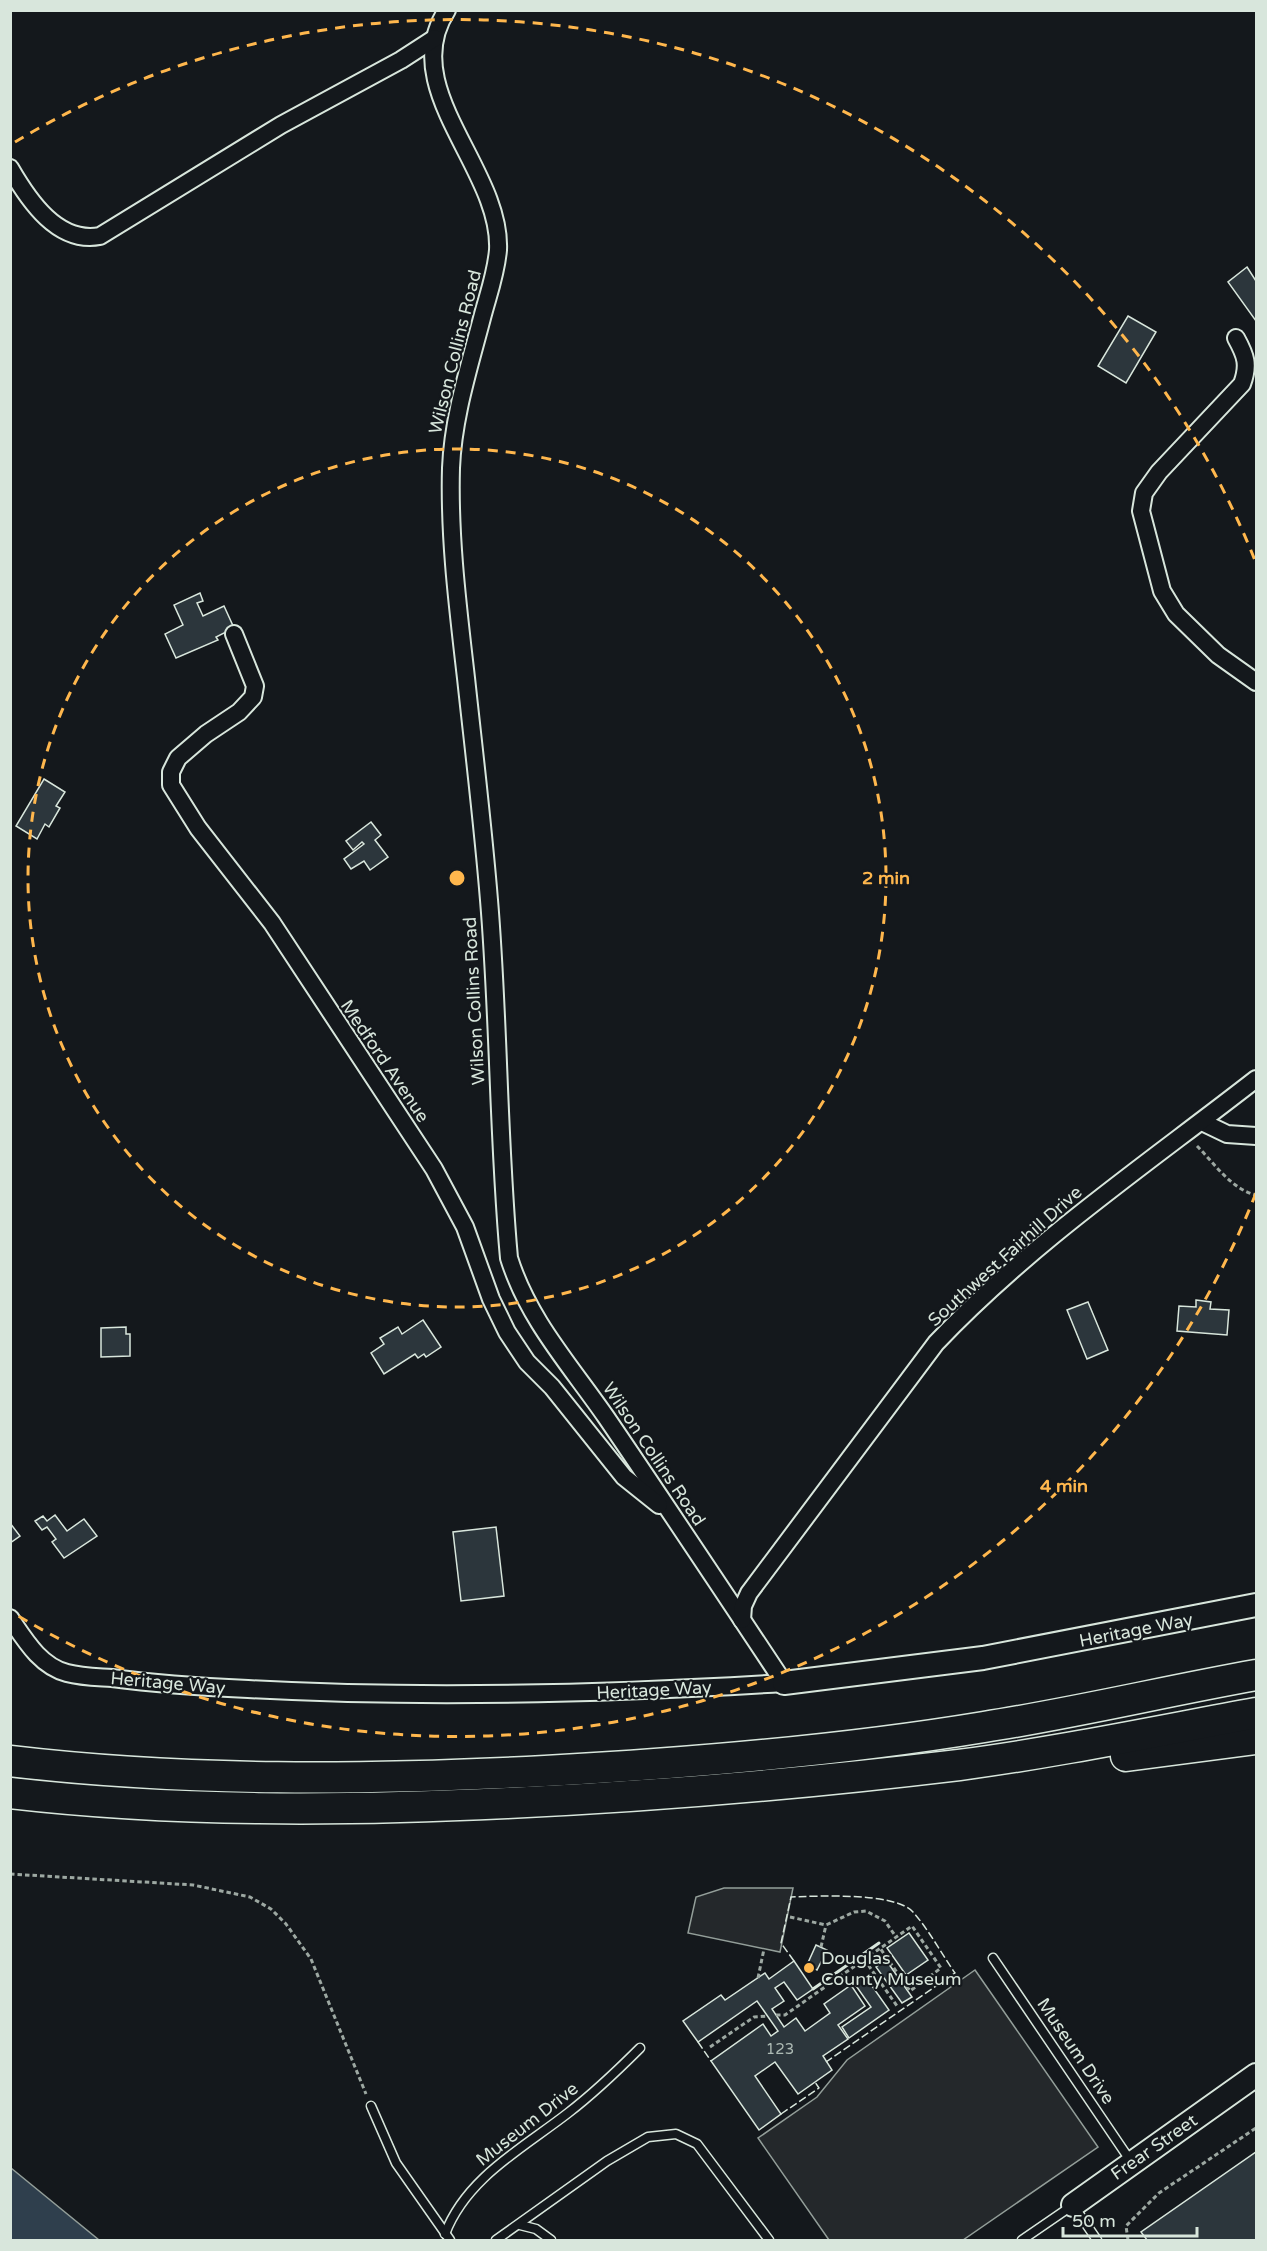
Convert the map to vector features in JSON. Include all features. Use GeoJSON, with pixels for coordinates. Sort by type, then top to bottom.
{"type":"FeatureCollection","features":[{"type":"Feature","properties":{"kind":"highway"},"geometry":{"type":"LineString","coordinates":[[10,1761],[172,1774],[304,1778],[459,1776],[631,1766],[786,1752],[984,1727],[1250,1675]]}},
{"type":"Feature","properties":{"kind":"highway"},"geometry":{"type":"LineString","coordinates":[[961,1764],[1257,1713]]}},
{"type":"Feature","properties":{"kind":"highway"},"geometry":{"type":"LineString","coordinates":[[10,1793],[71,1800],[199,1807],[398,1809],[624,1798],[961,1764],[1118,1757],[1257,1739]]}},
{"type":"Feature","properties":{"kind":"street","name":"Wilson Collins Road"},"geometry":{"type":"LineString","coordinates":[[447,10],[440,21],[432,52],[436,81],[446,110],[486,190],[498,247],[494,279],[456,419],[452,447],[451,514],[457,599],[489,902],[509,1258],[517,1282],[533,1314],[672,1515],[784,1683]]}},
{"type":"Feature","properties":{"kind":"street"},"geometry":{"type":"LineString","coordinates":[[10,168],[45,217],[86,239],[100,236],[281,125],[401,60],[435,38]]}},
{"type":"Feature","properties":{"kind":"street"},"geometry":{"type":"LineString","coordinates":[[1236,338],[1245,354],[1248,367],[1242,384],[1160,472],[1144,493],[1141,511],[1162,591],[1176,614],[1218,655],[1257,682]]}},
{"type":"Feature","properties":{"kind":"street","name":"Medford Avenue"},"geometry":{"type":"LineString","coordinates":[[234,634],[255,686],[253,697],[239,712],[198,740],[178,758],[171,772],[171,785],[198,828],[272,923],[434,1170],[465,1227],[491,1299],[507,1332],[527,1362],[552,1387],[624,1477],[672,1515]]}},
{"type":"Feature","properties":{"kind":"street","name":"Southwest Fairhill Drive"},"geometry":{"type":"LineString","coordinates":[[742,1620],[743,1606],[749,1593],[936,1343],[1041,1245],[1117,1183],[1257,1079]]}},
{"type":"Feature","properties":{"kind":"street"},"geometry":{"type":"LineString","coordinates":[[1202,1122],[1227,1134],[1257,1136]]}},
{"type":"Feature","properties":{"kind":"street","name":"Heritage Way"},"geometry":{"type":"LineString","coordinates":[[10,1618],[29,1646],[47,1665],[67,1673],[130,1680],[332,1693],[511,1695],[634,1692],[784,1683],[983,1658],[1257,1605]]}},
{"type":"Feature","properties":{"kind":"street","name":"Frear Street"},"geometry":{"type":"LineString","coordinates":[[1073,2205],[1257,2075]]}},
{"type":"Feature","properties":{"kind":"lane","name":"Museum Drive"},"geometry":{"type":"LineString","coordinates":[[993,1958],[1132,2163]]}},
{"type":"Feature","properties":{"kind":"lane","name":"Museum Drive"},"geometry":{"type":"LineString","coordinates":[[447,2237],[460,2201],[481,2180],[598,2089],[640,2048]]}},
{"type":"Feature","properties":{"kind":"lane"},"geometry":{"type":"LineString","coordinates":[[371,2106],[396,2163],[447,2237]]}},
{"type":"Feature","properties":{"kind":"lane"},"geometry":{"type":"LineString","coordinates":[[496,2241],[607,2161],[648,2137],[676,2134],[697,2144],[769,2241]]}},
{"type":"Feature","properties":{"kind":"lane"},"geometry":{"type":"LineString","coordinates":[[1073,2205],[1097,2241]]}},
{"type":"Feature","properties":{"kind":"lane","name":"Frear Street"},"geometry":{"type":"LineString","coordinates":[[1022,2241],[1073,2205]]}},
{"type":"Feature","properties":{"kind":"lane"},"geometry":{"type":"LineString","coordinates":[[520,2225],[536,2229],[551,2241]]}},
{"type":"Feature","properties":{"kind":"path"},"geometry":{"type":"LineString","coordinates":[[1185,1134],[1228,1179],[1245,1192],[1257,1195]]}},
{"type":"Feature","properties":{"kind":"path"},"geometry":{"type":"LineString","coordinates":[[10,1874],[193,1885],[250,1897],[271,1909],[286,1924],[311,1959],[371,2106]]}},
{"type":"Feature","properties":{"kind":"path"},"geometry":{"type":"LineString","coordinates":[[790,1917],[826,1924],[854,1912],[866,1911],[885,1921],[896,1937]]}},
{"type":"Feature","properties":{"kind":"path"},"geometry":{"type":"LineString","coordinates":[[821,1947],[826,1924]]}},
{"type":"Feature","properties":{"kind":"path"},"geometry":{"type":"LineString","coordinates":[[777,2015],[785,2014],[864,1959],[880,1948],[896,1937],[912,1926],[942,1968],[910,1990],[880,1948]]}},
{"type":"Feature","properties":{"kind":"path"},"geometry":{"type":"LineString","coordinates":[[758,1978],[764,1949]]}},
{"type":"Feature","properties":{"kind":"path"},"geometry":{"type":"LineString","coordinates":[[864,1959],[897,2006]]}},
{"type":"Feature","properties":{"kind":"path"},"geometry":{"type":"LineString","coordinates":[[710,2047],[754,2017],[767,2016]]}},
{"type":"Feature","properties":{"kind":"path"},"geometry":{"type":"LineString","coordinates":[[1128,2241],[1126,2226],[1159,2193],[1257,2128]]}},
{"type":"Feature","properties":{"kind":"shaded area"},"geometry":{"type":"Polygon","coordinates":[[[724,1888],[793,1888],[780,1952],[688,1933],[696,1897],[724,1888]]]}},
{"type":"Feature","properties":{"kind":"shaded area"},"geometry":{"type":"Polygon","coordinates":[[[975,1970],[1098,2147],[963,2240],[829,2240],[758,2138],[817,2097],[847,2060],[975,1970]]]}},
{"type":"Feature","properties":{"kind":"water"},"geometry":{"type":"Polygon","coordinates":[[[11,2168],[99,2240],[11,2240],[11,2168]]]}},
{"type":"Feature","properties":{"kind":"building"},"geometry":{"type":"Polygon","coordinates":[[[1247,267],[1256,281],[1256,321],[1228,282],[1247,267]]]}},
{"type":"Feature","properties":{"kind":"building"},"geometry":{"type":"Polygon","coordinates":[[[1128,316],[1156,332],[1126,383],[1098,366],[1128,316]]]}},
{"type":"Feature","properties":{"kind":"building"},"geometry":{"type":"Polygon","coordinates":[[[200,593],[203,601],[197,603],[203,616],[224,606],[234,628],[216,637],[218,640],[176,658],[165,634],[183,625],[174,605],[200,593]]]}},
{"type":"Feature","properties":{"kind":"building"},"geometry":{"type":"Polygon","coordinates":[[[44,779],[65,792],[56,806],[60,808],[49,827],[45,824],[37,839],[16,826],[44,779]]]}},
{"type":"Feature","properties":{"kind":"building"},"geometry":{"type":"Polygon","coordinates":[[[371,822],[381,835],[375,840],[388,857],[370,870],[364,861],[351,869],[344,859],[364,844],[362,842],[353,850],[346,841],[371,822]]]}},
{"type":"Feature","properties":{"kind":"building"},"geometry":{"type":"Polygon","coordinates":[[[1196,1300],[1211,1302],[1210,1309],[1229,1310],[1227,1335],[1177,1331],[1179,1306],[1196,1307],[1196,1300]]]}},
{"type":"Feature","properties":{"kind":"building"},"geometry":{"type":"Polygon","coordinates":[[[1088,1302],[1108,1350],[1087,1359],[1067,1310],[1088,1302]]]}},
{"type":"Feature","properties":{"kind":"building"},"geometry":{"type":"Polygon","coordinates":[[[423,1320],[441,1347],[426,1357],[424,1354],[418,1358],[415,1354],[384,1374],[371,1353],[384,1344],[380,1338],[398,1327],[402,1334],[423,1320]]]}},
{"type":"Feature","properties":{"kind":"building"},"geometry":{"type":"Polygon","coordinates":[[[126,1327],[126,1334],[130,1334],[130,1356],[101,1357],[101,1328],[126,1327]]]}},
{"type":"Feature","properties":{"kind":"building"},"geometry":{"type":"Polygon","coordinates":[[[55,1515],[67,1531],[84,1519],[97,1536],[64,1558],[52,1542],[56,1539],[47,1527],[42,1530],[35,1521],[43,1516],[47,1521],[55,1515]]]}},
{"type":"Feature","properties":{"kind":"building"},"geometry":{"type":"Polygon","coordinates":[[[10,1523],[20,1536],[10,1543],[10,1523]]]}},
{"type":"Feature","properties":{"kind":"building"},"geometry":{"type":"Polygon","coordinates":[[[496,1527],[504,1596],[461,1601],[453,1532],[496,1527]]]}},
{"type":"Feature","properties":{"kind":"building"},"geometry":{"type":"Polygon","coordinates":[[[909,1933],[928,1960],[906,1975],[887,1948],[909,1933]]]}},
{"type":"Feature","properties":{"kind":"building"},"geometry":{"type":"Polygon","coordinates":[[[816,1945],[827,1950],[817,1970],[807,1965],[816,1945]]]}},
{"type":"Feature","properties":{"kind":"building"},"geometry":{"type":"Polygon","coordinates":[[[886,1960],[912,1997],[902,2003],[876,1967],[886,1960]]]}},
{"type":"Feature","properties":{"kind":"building"},"geometry":{"type":"Polygon","coordinates":[[[794,1961],[813,1989],[797,2000],[784,1982],[775,1988],[784,2001],[772,2009],[784,2027],[796,2018],[805,2031],[830,2013],[824,2004],[851,1985],[865,2006],[838,2025],[848,2039],[823,2056],[832,2070],[798,2094],[775,2062],[755,2076],[781,2114],[759,2130],[711,2061],[763,2024],[771,2036],[778,2031],[757,2001],[698,2042],[683,2021],[721,1995],[725,2000],[765,1973],[769,1979],[794,1961]]]}},
{"type":"Feature","properties":{"kind":"building"},"geometry":{"type":"Polygon","coordinates":[[[865,1976],[889,2010],[849,2038],[842,2027],[871,2007],[854,1983],[865,1976]]]}},
{"type":"Feature","properties":{"kind":"building"},"geometry":{"type":"Polygon","coordinates":[[[1256,2152],[1256,2240],[1147,2240],[1141,2232],[1256,2152]]]}},
{"type":"Feature","properties":{"kind":"fence"},"geometry":{"type":"LineString","coordinates":[[794,1961],[781,1943],[791,1897],[874,1898],[904,1906],[913,1912],[955,1973],[826,2062]]}},
{"type":"Feature","properties":{"kind":"fence"},"geometry":{"type":"LineString","coordinates":[[698,2042],[711,2061]]}},
{"type":"Feature","properties":{"kind":"fence"},"geometry":{"type":"LineString","coordinates":[[781,2114],[819,2088],[815,2082]]}},
{"type":"Feature","properties":{"kind":"wall"},"geometry":{"type":"LineString","coordinates":[[813,1989],[879,1943]]}},
{"type":"Feature","properties":{"kind":"place","name":"Douglas County Museum"},"geometry":{"type":"Point","coordinates":[809,1968]}}]}
